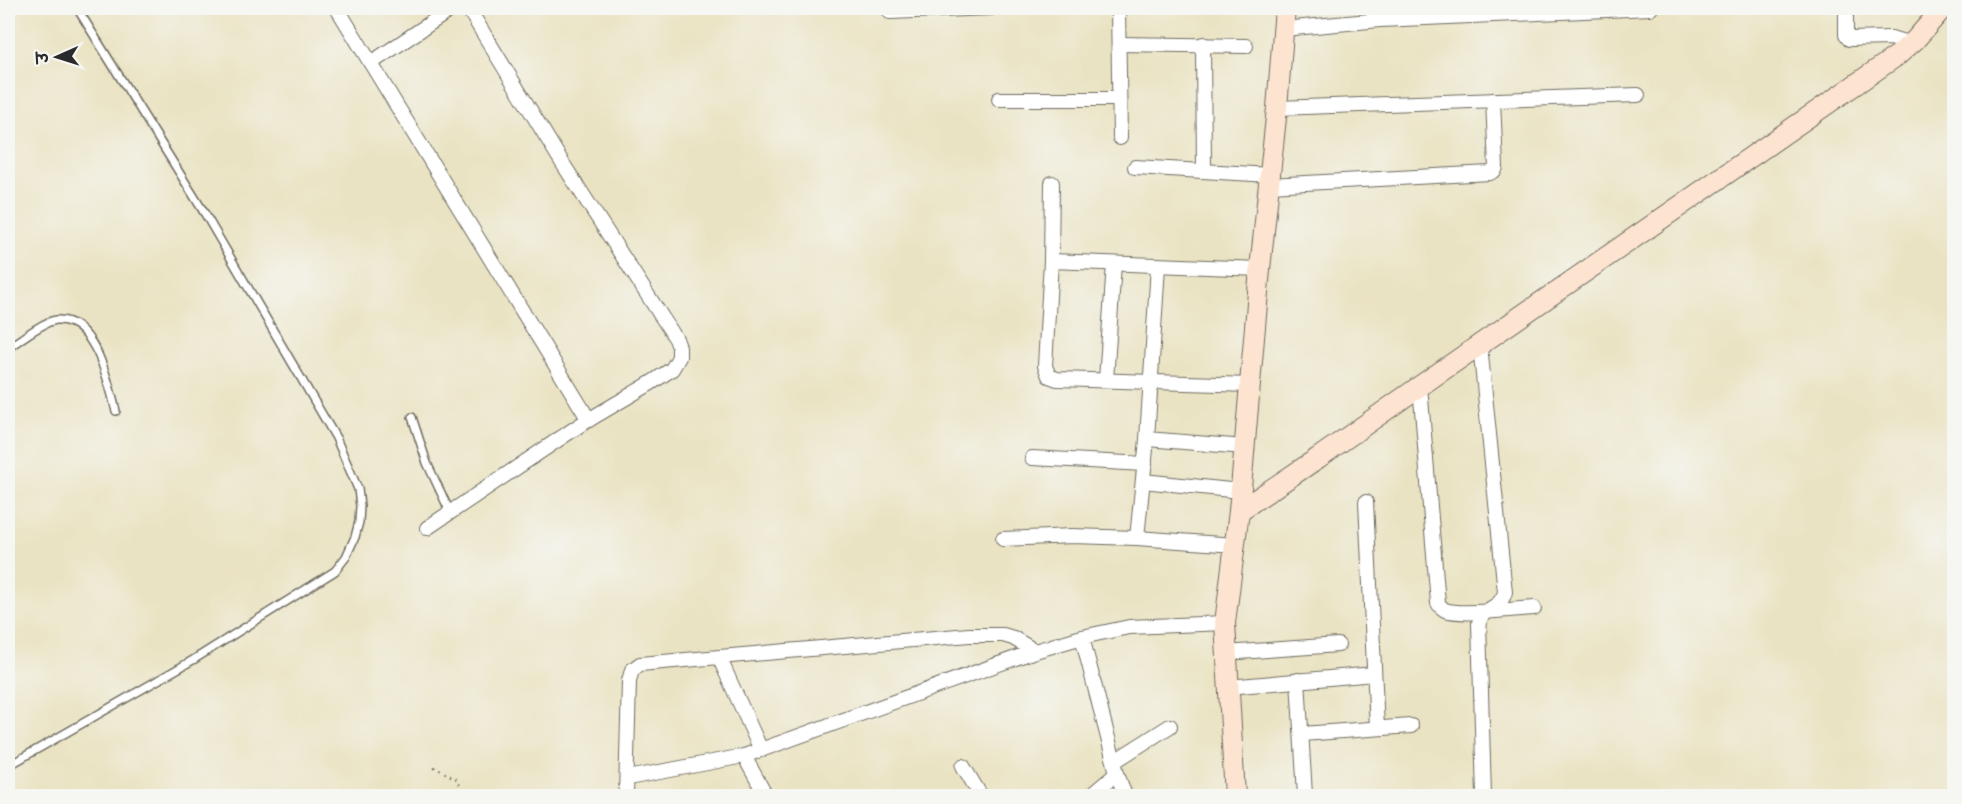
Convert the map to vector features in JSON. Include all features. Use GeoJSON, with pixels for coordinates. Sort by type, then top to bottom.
{"type":"FeatureCollection","features":[{"type":"Feature","properties":{"kind":"street"},"geometry":{"type":"LineString","coordinates":[[337,8],[589,420]]}},
{"type":"Feature","properties":{"kind":"street"},"geometry":{"type":"LineString","coordinates":[[371,63],[453,8]]}},
{"type":"Feature","properties":{"kind":"street"},"geometry":{"type":"LineString","coordinates":[[427,528],[589,420],[672,369],[680,357],[680,347],[676,339],[563,164],[468,8]]}},
{"type":"Feature","properties":{"kind":"street"},"geometry":{"type":"LineString","coordinates":[[890,12],[991,8]]}},
{"type":"Feature","properties":{"kind":"street"},"geometry":{"type":"LineString","coordinates":[[1118,8],[1120,138]]}},
{"type":"Feature","properties":{"kind":"street"},"geometry":{"type":"LineString","coordinates":[[1235,796],[1225,623],[1239,511],[1285,8]]}},
{"type":"Feature","properties":{"kind":"street"},"geometry":{"type":"LineString","coordinates":[[1283,29],[1381,14],[1652,8]]}},
{"type":"Feature","properties":{"kind":"street"},"geometry":{"type":"LineString","coordinates":[[1846,8],[1846,34],[1849,39],[1891,38],[1911,44]]}},
{"type":"Feature","properties":{"kind":"street"},"geometry":{"type":"LineString","coordinates":[[1239,511],[1898,55],[1943,8]]}},
{"type":"Feature","properties":{"kind":"street"},"geometry":{"type":"LineString","coordinates":[[1119,44],[1246,46]]}},
{"type":"Feature","properties":{"kind":"street"},"geometry":{"type":"LineString","coordinates":[[1203,44],[1204,171]]}},
{"type":"Feature","properties":{"kind":"street"},"geometry":{"type":"LineString","coordinates":[[1277,108],[1638,95]]}},
{"type":"Feature","properties":{"kind":"street"},"geometry":{"type":"LineString","coordinates":[[999,99],[1119,99]]}},
{"type":"Feature","properties":{"kind":"street"},"geometry":{"type":"LineString","coordinates":[[1135,167],[1204,171],[1269,180],[1490,173],[1496,167],[1493,100]]}},
{"type":"Feature","properties":{"kind":"street"},"geometry":{"type":"LineString","coordinates":[[1052,183],[1046,372],[1048,376],[1057,379],[1251,385]]}},
{"type":"Feature","properties":{"kind":"street"},"geometry":{"type":"LineString","coordinates":[[1051,261],[1260,269]]}},
{"type":"Feature","properties":{"kind":"street"},"geometry":{"type":"LineString","coordinates":[[1106,381],[1114,264]]}},
{"type":"Feature","properties":{"kind":"street"},"geometry":{"type":"LineString","coordinates":[[1137,538],[1147,439],[1158,266]]}},
{"type":"Feature","properties":{"kind":"street"},"geometry":{"type":"LineString","coordinates":[[1480,345],[1505,592],[1502,601],[1485,612],[1479,623],[1484,796]]}},
{"type":"Feature","properties":{"kind":"street"},"geometry":{"type":"LineString","coordinates":[[1420,386],[1438,603],[1445,610],[1485,612],[1534,608]]}},
{"type":"Feature","properties":{"kind":"street"},"geometry":{"type":"LineString","coordinates":[[1147,439],[1245,447]]}},
{"type":"Feature","properties":{"kind":"street"},"geometry":{"type":"LineString","coordinates":[[1032,458],[1145,464]]}},
{"type":"Feature","properties":{"kind":"street"},"geometry":{"type":"LineString","coordinates":[[1143,481],[1240,490]]}},
{"type":"Feature","properties":{"kind":"street"},"geometry":{"type":"LineString","coordinates":[[1366,502],[1377,728]]}},
{"type":"Feature","properties":{"kind":"street"},"geometry":{"type":"LineString","coordinates":[[1004,539],[1072,536],[1235,545]]}},
{"type":"Feature","properties":{"kind":"street"},"geometry":{"type":"LineString","coordinates":[[628,778],[744,756],[1035,651],[1082,637],[1129,627],[1225,623]]}},
{"type":"Feature","properties":{"kind":"street"},"geometry":{"type":"LineString","coordinates":[[626,796],[629,681],[632,670],[640,664],[969,635],[1013,638],[1035,651]]}},
{"type":"Feature","properties":{"kind":"street"},"geometry":{"type":"LineString","coordinates":[[1082,637],[1125,796]]}},
{"type":"Feature","properties":{"kind":"street"},"geometry":{"type":"LineString","coordinates":[[1225,653],[1338,645]]}},
{"type":"Feature","properties":{"kind":"street"},"geometry":{"type":"LineString","coordinates":[[719,657],[761,750]]}},
{"type":"Feature","properties":{"kind":"street"},"geometry":{"type":"LineString","coordinates":[[1228,687],[1374,674]]}},
{"type":"Feature","properties":{"kind":"street"},"geometry":{"type":"LineString","coordinates":[[1298,680],[1305,795]]}},
{"type":"Feature","properties":{"kind":"street"},"geometry":{"type":"LineString","coordinates":[[1090,796],[1116,767],[1170,726]]}},
{"type":"Feature","properties":{"kind":"street"},"geometry":{"type":"LineString","coordinates":[[1302,734],[1411,726]]}},
{"type":"Feature","properties":{"kind":"street"},"geometry":{"type":"LineString","coordinates":[[744,756],[766,796]]}},
{"type":"Feature","properties":{"kind":"street"},"geometry":{"type":"LineString","coordinates":[[963,766],[981,796]]}},
{"type":"Feature","properties":{"kind":"lane"},"geometry":{"type":"LineString","coordinates":[[8,766],[193,660],[335,571],[346,557],[360,514],[358,489],[336,438],[205,214],[77,8]]}},
{"type":"Feature","properties":{"kind":"lane"},"geometry":{"type":"LineString","coordinates":[[8,348],[55,320],[78,328],[86,335],[100,357],[116,411]]}},
{"type":"Feature","properties":{"kind":"lane"},"geometry":{"type":"LineString","coordinates":[[412,417],[427,464],[450,512]]}},
{"type":"Feature","properties":{"kind":"path"},"geometry":{"type":"LineString","coordinates":[[434,767],[456,779],[464,796]]}}]}
